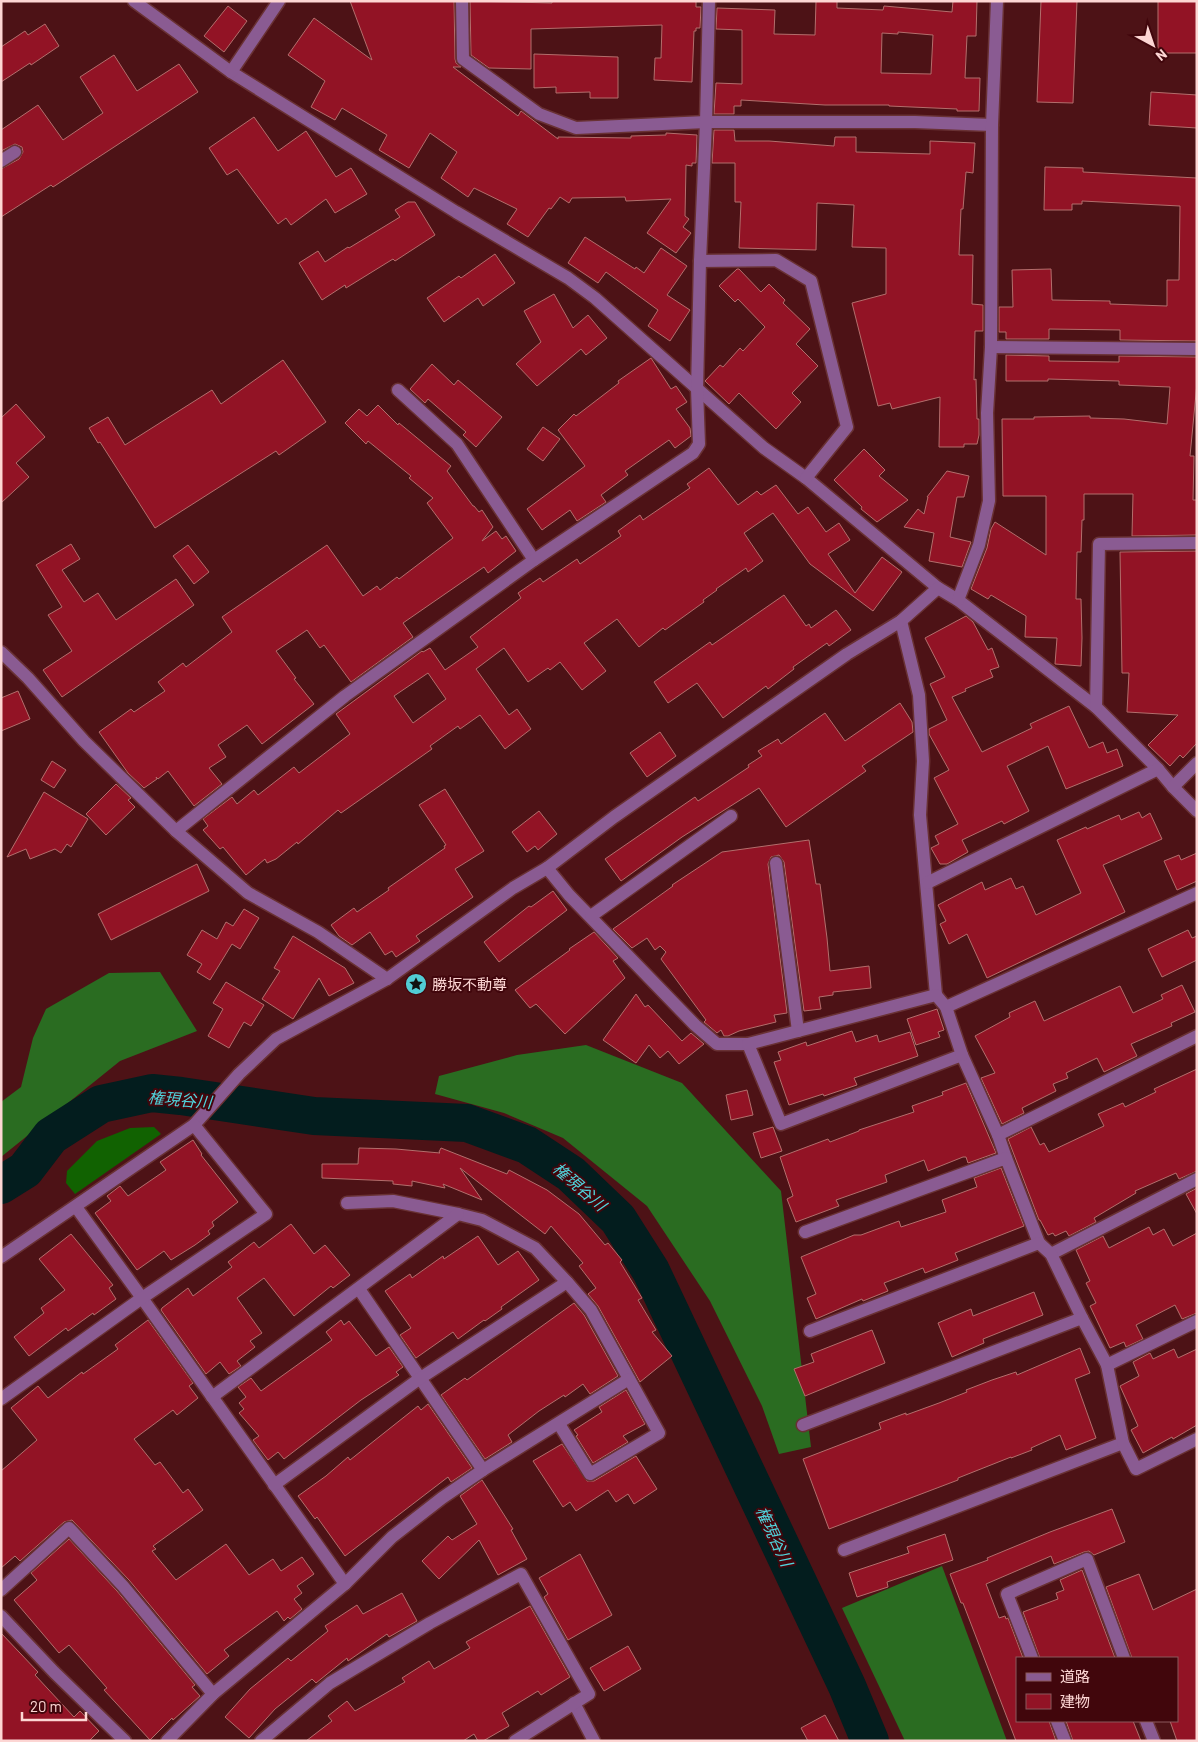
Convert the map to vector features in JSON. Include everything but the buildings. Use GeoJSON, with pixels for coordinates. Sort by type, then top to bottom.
{"type":"FeatureCollection","features":[{"type":"Feature","properties":{"kind":"street"},"geometry":{"type":"LineString","coordinates":[[134,1],[231,72],[456,212],[568,278],[595,298],[764,448],[806,478],[938,588],[958,600],[1096,708],[1158,769],[1197,811]]}},
{"type":"Feature","properties":{"kind":"street"},"geometry":{"type":"LineString","coordinates":[[231,72],[279,1]]}},
{"type":"Feature","properties":{"kind":"street"},"geometry":{"type":"LineString","coordinates":[[462,1],[463,59],[539,114],[576,128],[706,122],[915,122],[992,125]]}},
{"type":"Feature","properties":{"kind":"street"},"geometry":{"type":"LineString","coordinates":[[176,831],[345,696],[534,560],[693,453],[700,444],[697,389],[709,1]]}},
{"type":"Feature","properties":{"kind":"street"},"geometry":{"type":"LineString","coordinates":[[958,600],[979,545],[989,501],[987,413],[991,347],[992,125],[997,1]]}},
{"type":"Feature","properties":{"kind":"street"},"geometry":{"type":"LineString","coordinates":[[1,161],[15,152]]}},
{"type":"Feature","properties":{"kind":"street"},"geometry":{"type":"LineString","coordinates":[[700,261],[776,260],[811,281],[847,427],[806,478]]}},
{"type":"Feature","properties":{"kind":"street"},"geometry":{"type":"LineString","coordinates":[[991,347],[1197,349]]}},
{"type":"Feature","properties":{"kind":"street"},"geometry":{"type":"LineString","coordinates":[[398,390],[457,444],[534,560]]}},
{"type":"Feature","properties":{"kind":"street"},"geometry":{"type":"LineString","coordinates":[[1096,708],[1099,544],[1197,543]]}},
{"type":"Feature","properties":{"kind":"street"},"geometry":{"type":"LineString","coordinates":[[1,1257],[194,1125],[239,1074],[276,1038],[387,979],[513,888],[547,868],[614,817],[693,761],[847,654],[901,621],[938,588]]}},
{"type":"Feature","properties":{"kind":"street"},"geometry":{"type":"LineString","coordinates":[[901,621],[919,695],[923,761],[920,815],[936,995],[946,1007],[962,1055],[998,1135],[1040,1243],[1051,1254],[1107,1365],[1123,1442],[1136,1469],[1197,1439]]}},
{"type":"Feature","properties":{"kind":"street"},"geometry":{"type":"LineString","coordinates":[[1,652],[28,678],[84,741],[176,831],[248,893],[318,932],[387,979]]}},
{"type":"Feature","properties":{"kind":"street"},"geometry":{"type":"LineString","coordinates":[[1173,787],[1197,763]]}},
{"type":"Feature","properties":{"kind":"street"},"geometry":{"type":"LineString","coordinates":[[927,883],[1158,769]]}},
{"type":"Feature","properties":{"kind":"street"},"geometry":{"type":"LineString","coordinates":[[591,916],[732,816]]}},
{"type":"Feature","properties":{"kind":"street"},"geometry":{"type":"LineString","coordinates":[[776,862],[798,1030]]}},
{"type":"Feature","properties":{"kind":"street"},"geometry":{"type":"LineString","coordinates":[[547,868],[569,894],[695,1025],[717,1044],[748,1044],[936,995]]}},
{"type":"Feature","properties":{"kind":"street"},"geometry":{"type":"LineString","coordinates":[[946,1007],[1197,893]]}},
{"type":"Feature","properties":{"kind":"street"},"geometry":{"type":"LineString","coordinates":[[998,1135],[1197,1036]]}},
{"type":"Feature","properties":{"kind":"street"},"geometry":{"type":"LineString","coordinates":[[748,1044],[781,1124],[962,1055]]}},
{"type":"Feature","properties":{"kind":"street"},"geometry":{"type":"LineString","coordinates":[[1,1399],[142,1298],[266,1214],[194,1125]]}},
{"type":"Feature","properties":{"kind":"street"},"geometry":{"type":"LineString","coordinates":[[805,1232],[1006,1158]]}},
{"type":"Feature","properties":{"kind":"street"},"geometry":{"type":"LineString","coordinates":[[1051,1254],[1197,1179]]}},
{"type":"Feature","properties":{"kind":"street"},"geometry":{"type":"LineString","coordinates":[[347,1203],[393,1201],[482,1220],[534,1248],[567,1282],[591,1310],[659,1433],[590,1474],[558,1424]]}},
{"type":"Feature","properties":{"kind":"street"},"geometry":{"type":"LineString","coordinates":[[76,1207],[345,1584]]}},
{"type":"Feature","properties":{"kind":"street"},"geometry":{"type":"LineString","coordinates":[[212,1397],[458,1214]]}},
{"type":"Feature","properties":{"kind":"street"},"geometry":{"type":"LineString","coordinates":[[810,1331],[1040,1243]]}},
{"type":"Feature","properties":{"kind":"street"},"geometry":{"type":"LineString","coordinates":[[274,1485],[419,1379],[567,1282]]}},
{"type":"Feature","properties":{"kind":"street"},"geometry":{"type":"LineString","coordinates":[[359,1289],[483,1470]]}},
{"type":"Feature","properties":{"kind":"street"},"geometry":{"type":"LineString","coordinates":[[802,1425],[1082,1318]]}},
{"type":"Feature","properties":{"kind":"street"},"geometry":{"type":"LineString","coordinates":[[1107,1365],[1197,1321]]}},
{"type":"Feature","properties":{"kind":"street"},"geometry":{"type":"LineString","coordinates":[[167,1741],[213,1694],[345,1584],[392,1537],[442,1498],[483,1470],[629,1379]]}},
{"type":"Feature","properties":{"kind":"street"},"geometry":{"type":"LineString","coordinates":[[844,1550],[1123,1442]]}},
{"type":"Feature","properties":{"kind":"street"},"geometry":{"type":"LineString","coordinates":[[1,1590],[69,1528],[124,1586],[213,1694]]}},
{"type":"Feature","properties":{"kind":"street"},"geometry":{"type":"LineString","coordinates":[[1032,1657],[1007,1594],[1087,1559],[1124,1657]]}},
{"type":"Feature","properties":{"kind":"street"},"geometry":{"type":"LineString","coordinates":[[261,1741],[330,1683],[430,1623],[521,1574],[589,1694],[515,1741]]}},
{"type":"Feature","properties":{"kind":"street"},"geometry":{"type":"LineString","coordinates":[[1,1616],[54,1672],[125,1741]]}},
{"type":"Feature","properties":{"kind":"street"},"geometry":{"type":"LineString","coordinates":[[574,1703],[594,1741]]}},
{"type":"Feature","properties":{"kind":"street"},"geometry":{"type":"LineString","coordinates":[[1057,1722],[1065,1741]]}},
{"type":"Feature","properties":{"kind":"street"},"geometry":{"type":"LineString","coordinates":[[1146,1722],[1154,1741]]}},
{"type":"Feature","properties":{"kind":"green space"},"geometry":{"type":"Polygon","coordinates":[[[160,972],[197,1031],[120,1061],[1,1157],[1,1102],[21,1087],[33,1038],[46,1009],[109,973],[160,972]]]}},
{"type":"Feature","properties":{"kind":"green space"},"geometry":{"type":"Polygon","coordinates":[[[586,1045],[682,1083],[781,1191],[811,1447],[779,1454],[762,1406],[710,1301],[647,1206],[563,1138],[504,1113],[435,1094],[439,1076],[517,1055],[586,1045]]]}},
{"type":"Feature","properties":{"kind":"green space"},"geometry":{"type":"Polygon","coordinates":[[[154,1127],[161,1134],[75,1194],[66,1183],[67,1171],[97,1141],[130,1128],[154,1127]]]}},
{"type":"Feature","properties":{"kind":"green space"},"geometry":{"type":"Polygon","coordinates":[[[942,1566],[1007,1741],[905,1741],[842,1608],[942,1566]]]}},
{"type":"Feature","properties":{"kind":"waterway","name":"権現谷川"},"geometry":{"type":"LineString","coordinates":[[1,1185],[25,1170],[51,1136],[101,1104],[152,1093],[314,1116],[467,1123],[527,1145],[571,1174],[618,1219],[651,1271],[847,1686],[870,1741]]}},
{"type":"Feature","properties":{"kind":"place","name":"勝坂不動尊"},"geometry":{"type":"Point","coordinates":[416,984]}}]}
